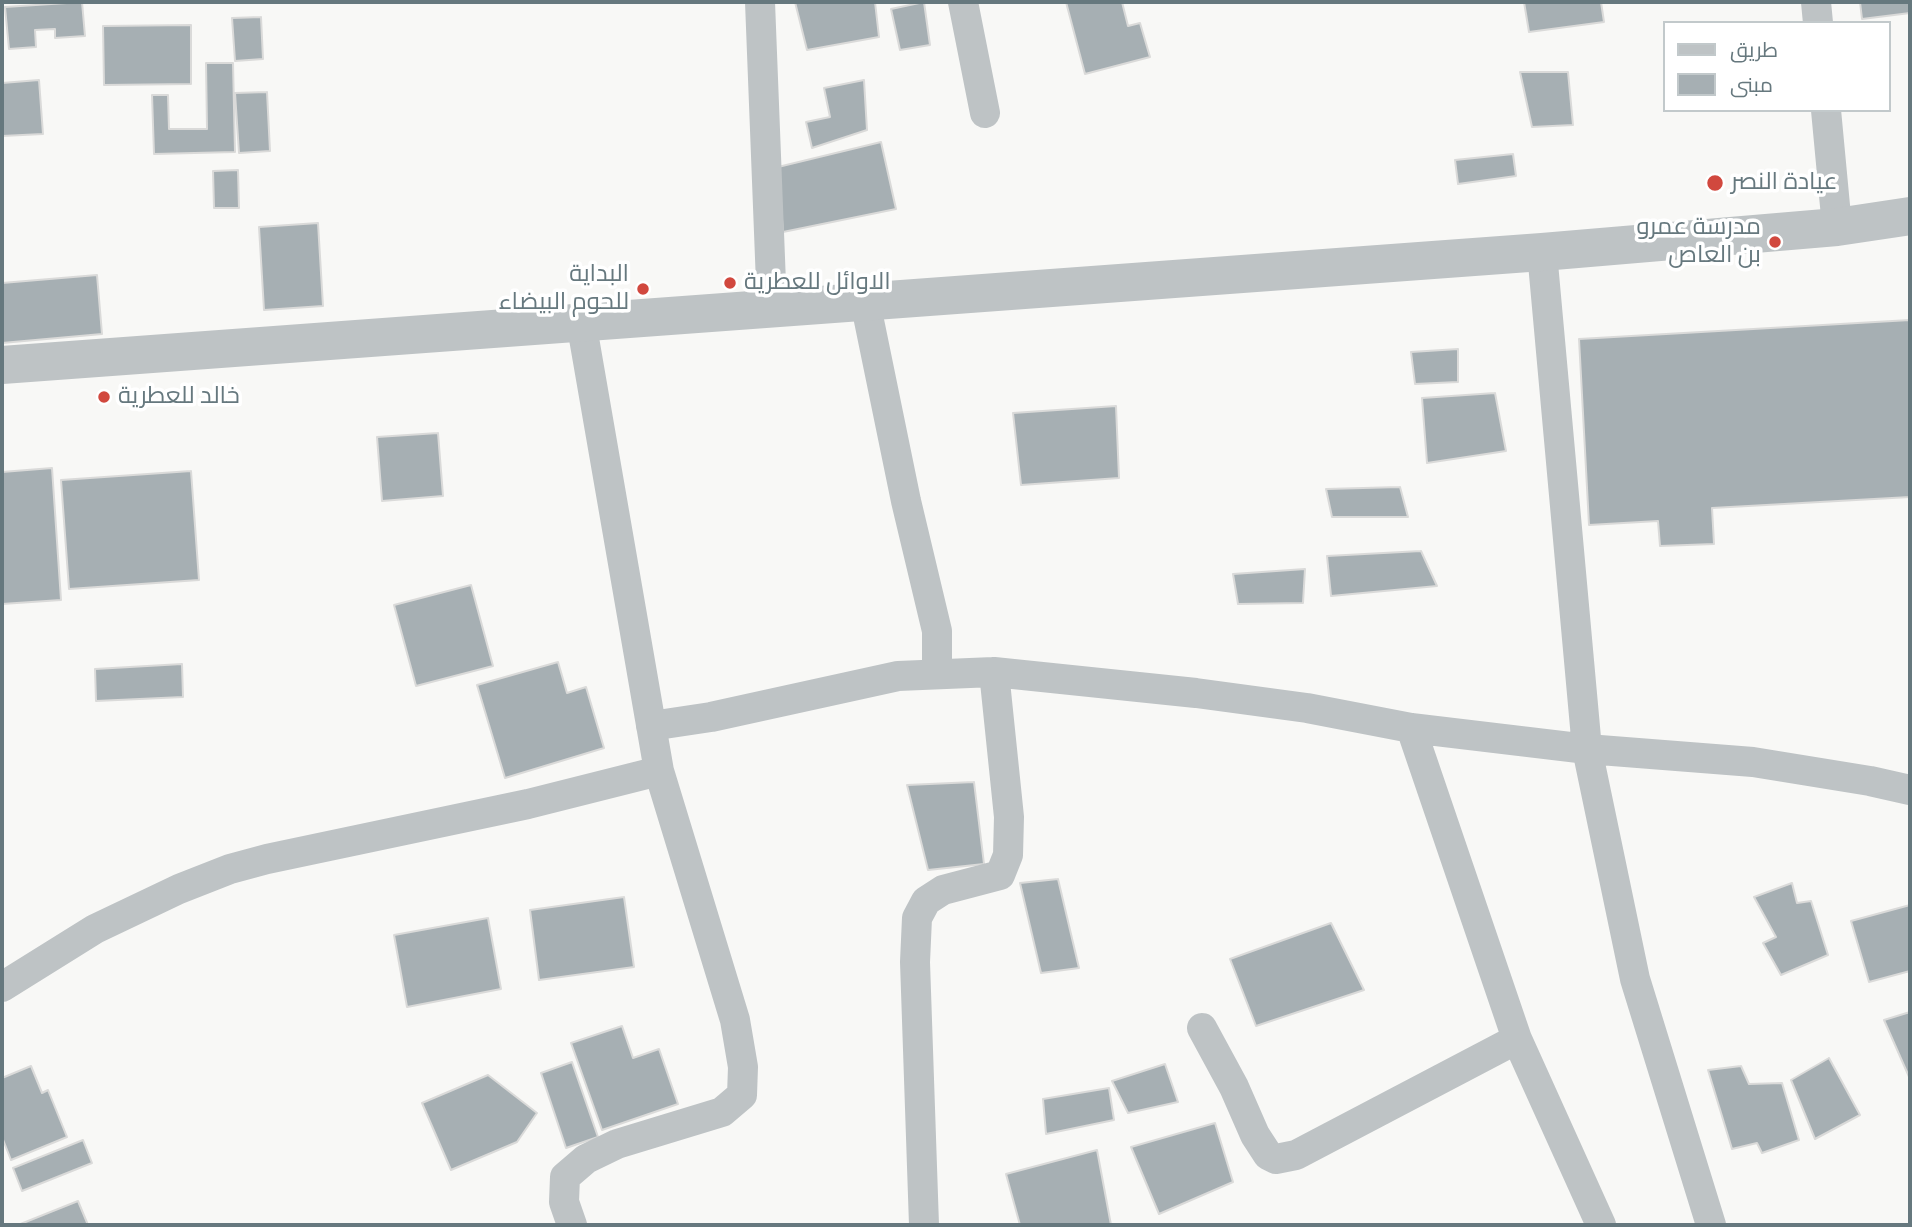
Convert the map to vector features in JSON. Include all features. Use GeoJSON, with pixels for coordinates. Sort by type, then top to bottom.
{"type":"FeatureCollection","features":[{"type":"Feature","properties":{"kind":"street"},"geometry":{"type":"LineString","coordinates":[[760,2],[772,309]]}},
{"type":"Feature","properties":{"kind":"street"},"geometry":{"type":"LineString","coordinates":[[963,2],[985,113]]}},
{"type":"Feature","properties":{"kind":"street"},"geometry":{"type":"LineString","coordinates":[[1816,2],[1818,21]]}},
{"type":"Feature","properties":{"kind":"street"},"geometry":{"type":"LineString","coordinates":[[1826,112],[1838,227]]}},
{"type":"Feature","properties":{"kind":"street"},"geometry":{"type":"LineString","coordinates":[[2,365],[1542,252],[1838,227],[1910,216]]}},
{"type":"Feature","properties":{"kind":"street"},"geometry":{"type":"LineString","coordinates":[[1542,252],[1587,749],[1635,979],[1711,1225]]}},
{"type":"Feature","properties":{"kind":"street"},"geometry":{"type":"LineString","coordinates":[[865,301],[906,501],[937,631],[937,673]]}},
{"type":"Feature","properties":{"kind":"street"},"geometry":{"type":"LineString","coordinates":[[572,1225],[564,1202],[565,1177],[586,1159],[617,1144],[722,1112],[742,1096],[743,1068],[735,1020],[659,771],[581,321]]}},
{"type":"Feature","properties":{"kind":"street"},"geometry":{"type":"LineString","coordinates":[[651,726],[711,717],[898,676],[993,672],[1233,698],[1307,708],[1411,728],[1587,749],[1753,762],[1910,790]]}},
{"type":"Feature","properties":{"kind":"street"},"geometry":{"type":"LineString","coordinates":[[924,1225],[915,962],[917,918],[926,901],[943,890],[1000,875],[1008,855],[1009,817],[993,672]]}},
{"type":"Feature","properties":{"kind":"street"},"geometry":{"type":"LineString","coordinates":[[1411,728],[1517,1040],[1601,1225]]}},
{"type":"Feature","properties":{"kind":"street"},"geometry":{"type":"LineString","coordinates":[[2,987],[95,929],[179,888],[230,869],[528,804],[659,771]]}},
{"type":"Feature","properties":{"kind":"street"},"geometry":{"type":"LineString","coordinates":[[1202,1028],[1234,1087],[1255,1135],[1268,1155],[1276,1159],[1296,1154],[1517,1040]]}},
{"type":"Feature","properties":{"kind":"building"},"geometry":{"type":"Polygon","coordinates":[[[82,2],[85,36],[55,38],[55,29],[35,30],[36,47],[9,49],[5,7],[82,2]]]}},
{"type":"Feature","properties":{"kind":"building"},"geometry":{"type":"Polygon","coordinates":[[[795,2],[875,2],[879,37],[807,50],[795,2]]]}},
{"type":"Feature","properties":{"kind":"building"},"geometry":{"type":"Polygon","coordinates":[[[924,2],[930,45],[900,50],[891,9],[924,2]]]}},
{"type":"Feature","properties":{"kind":"building"},"geometry":{"type":"Polygon","coordinates":[[[1066,2],[1122,2],[1128,26],[1140,23],[1150,57],[1085,74],[1066,2]]]}},
{"type":"Feature","properties":{"kind":"building"},"geometry":{"type":"Polygon","coordinates":[[[1524,2],[1601,2],[1604,22],[1529,32],[1524,2]]]}},
{"type":"Feature","properties":{"kind":"building"},"geometry":{"type":"Polygon","coordinates":[[[1860,2],[1910,2],[1910,13],[1862,19],[1860,2]]]}},
{"type":"Feature","properties":{"kind":"building"},"geometry":{"type":"Polygon","coordinates":[[[261,17],[263,59],[235,61],[232,18],[261,17]]]}},
{"type":"Feature","properties":{"kind":"building"},"geometry":{"type":"Polygon","coordinates":[[[191,25],[191,84],[104,85],[103,26],[191,25]]]}},
{"type":"Feature","properties":{"kind":"building"},"geometry":{"type":"Polygon","coordinates":[[[206,63],[233,63],[235,152],[154,154],[152,95],[168,95],[169,129],[207,129],[206,63]]]}},
{"type":"Feature","properties":{"kind":"building"},"geometry":{"type":"Polygon","coordinates":[[[1520,72],[1568,72],[1573,125],[1532,127],[1520,72]]]}},
{"type":"Feature","properties":{"kind":"building"},"geometry":{"type":"Polygon","coordinates":[[[39,80],[43,134],[2,136],[2,83],[39,80]]]}},
{"type":"Feature","properties":{"kind":"building"},"geometry":{"type":"Polygon","coordinates":[[[864,80],[867,130],[812,148],[806,122],[830,117],[824,88],[864,80]]]}},
{"type":"Feature","properties":{"kind":"building"},"geometry":{"type":"Polygon","coordinates":[[[267,92],[270,151],[239,153],[235,93],[267,92]]]}},
{"type":"Feature","properties":{"kind":"building"},"geometry":{"type":"Polygon","coordinates":[[[881,142],[896,209],[783,232],[778,167],[881,142]]]}},
{"type":"Feature","properties":{"kind":"building"},"geometry":{"type":"Polygon","coordinates":[[[1513,154],[1516,176],[1458,184],[1455,160],[1513,154]]]}},
{"type":"Feature","properties":{"kind":"building"},"geometry":{"type":"Polygon","coordinates":[[[238,170],[239,208],[214,208],[213,171],[238,170]]]}},
{"type":"Feature","properties":{"kind":"building"},"geometry":{"type":"Polygon","coordinates":[[[318,223],[323,306],[264,310],[259,227],[318,223]]]}},
{"type":"Feature","properties":{"kind":"building"},"geometry":{"type":"Polygon","coordinates":[[[97,275],[102,334],[2,343],[2,283],[97,275]]]}},
{"type":"Feature","properties":{"kind":"building"},"geometry":{"type":"Polygon","coordinates":[[[1910,320],[1910,497],[1712,508],[1714,544],[1660,546],[1658,521],[1589,525],[1579,339],[1910,320]]]}},
{"type":"Feature","properties":{"kind":"building"},"geometry":{"type":"Polygon","coordinates":[[[1458,349],[1458,382],[1415,384],[1411,352],[1458,349]]]}},
{"type":"Feature","properties":{"kind":"building"},"geometry":{"type":"Polygon","coordinates":[[[1495,393],[1506,451],[1427,463],[1422,398],[1495,393]]]}},
{"type":"Feature","properties":{"kind":"building"},"geometry":{"type":"Polygon","coordinates":[[[1116,406],[1119,478],[1021,485],[1013,413],[1116,406]]]}},
{"type":"Feature","properties":{"kind":"building"},"geometry":{"type":"Polygon","coordinates":[[[438,433],[443,496],[382,501],[377,437],[438,433]]]}},
{"type":"Feature","properties":{"kind":"building"},"geometry":{"type":"Polygon","coordinates":[[[52,468],[61,600],[2,604],[2,472],[52,468]]]}},
{"type":"Feature","properties":{"kind":"building"},"geometry":{"type":"Polygon","coordinates":[[[191,471],[199,580],[69,589],[61,480],[191,471]]]}},
{"type":"Feature","properties":{"kind":"building"},"geometry":{"type":"Polygon","coordinates":[[[1400,487],[1408,517],[1332,517],[1326,489],[1400,487]]]}},
{"type":"Feature","properties":{"kind":"building"},"geometry":{"type":"Polygon","coordinates":[[[1421,551],[1437,586],[1331,596],[1327,556],[1421,551]]]}},
{"type":"Feature","properties":{"kind":"building"},"geometry":{"type":"Polygon","coordinates":[[[1305,569],[1303,603],[1238,604],[1233,574],[1305,569]]]}},
{"type":"Feature","properties":{"kind":"building"},"geometry":{"type":"Polygon","coordinates":[[[471,585],[493,666],[416,686],[394,605],[471,585]]]}},
{"type":"Feature","properties":{"kind":"building"},"geometry":{"type":"Polygon","coordinates":[[[558,662],[567,693],[586,687],[604,748],[505,778],[477,685],[558,662]]]}},
{"type":"Feature","properties":{"kind":"building"},"geometry":{"type":"Polygon","coordinates":[[[182,664],[183,697],[96,701],[95,669],[182,664]]]}},
{"type":"Feature","properties":{"kind":"building"},"geometry":{"type":"Polygon","coordinates":[[[974,782],[984,864],[928,870],[907,785],[974,782]]]}},
{"type":"Feature","properties":{"kind":"building"},"geometry":{"type":"Polygon","coordinates":[[[1058,879],[1079,968],[1041,973],[1020,883],[1058,879]]]}},
{"type":"Feature","properties":{"kind":"building"},"geometry":{"type":"Polygon","coordinates":[[[1792,883],[1797,903],[1811,901],[1828,955],[1781,975],[1763,943],[1776,937],[1754,897],[1792,883]]]}},
{"type":"Feature","properties":{"kind":"building"},"geometry":{"type":"Polygon","coordinates":[[[624,897],[634,967],[539,980],[530,910],[624,897]]]}},
{"type":"Feature","properties":{"kind":"building"},"geometry":{"type":"Polygon","coordinates":[[[1910,905],[1910,971],[1869,982],[1851,921],[1910,905]]]}},
{"type":"Feature","properties":{"kind":"building"},"geometry":{"type":"Polygon","coordinates":[[[488,918],[501,989],[407,1007],[394,935],[488,918]]]}},
{"type":"Feature","properties":{"kind":"building"},"geometry":{"type":"Polygon","coordinates":[[[1331,923],[1364,990],[1256,1026],[1230,959],[1331,923]]]}},
{"type":"Feature","properties":{"kind":"building"},"geometry":{"type":"Polygon","coordinates":[[[1910,1012],[1910,1079],[1884,1020],[1910,1012]]]}},
{"type":"Feature","properties":{"kind":"building"},"geometry":{"type":"Polygon","coordinates":[[[622,1026],[633,1058],[659,1049],[678,1104],[602,1130],[571,1043],[622,1026]]]}},
{"type":"Feature","properties":{"kind":"building"},"geometry":{"type":"Polygon","coordinates":[[[1829,1058],[1860,1115],[1815,1139],[1791,1080],[1829,1058]]]}},
{"type":"Feature","properties":{"kind":"building"},"geometry":{"type":"Polygon","coordinates":[[[572,1062],[598,1137],[566,1148],[541,1073],[572,1062]]]}},
{"type":"Feature","properties":{"kind":"building"},"geometry":{"type":"Polygon","coordinates":[[[1165,1064],[1178,1102],[1128,1113],[1112,1081],[1165,1064]]]}},
{"type":"Feature","properties":{"kind":"building"},"geometry":{"type":"Polygon","coordinates":[[[31,1066],[42,1093],[48,1090],[67,1137],[11,1160],[2,1137],[2,1078],[31,1066]]]}},
{"type":"Feature","properties":{"kind":"building"},"geometry":{"type":"Polygon","coordinates":[[[1741,1066],[1749,1084],[1782,1083],[1799,1140],[1762,1153],[1757,1143],[1732,1149],[1708,1070],[1741,1066]]]}},
{"type":"Feature","properties":{"kind":"building"},"geometry":{"type":"Polygon","coordinates":[[[488,1075],[537,1113],[517,1142],[451,1170],[422,1103],[488,1075]]]}},
{"type":"Feature","properties":{"kind":"building"},"geometry":{"type":"Polygon","coordinates":[[[1109,1088],[1114,1120],[1046,1134],[1043,1099],[1109,1088]]]}},
{"type":"Feature","properties":{"kind":"building"},"geometry":{"type":"Polygon","coordinates":[[[1215,1123],[1233,1182],[1159,1214],[1131,1147],[1215,1123]]]}},
{"type":"Feature","properties":{"kind":"building"},"geometry":{"type":"Polygon","coordinates":[[[83,1140],[92,1163],[22,1191],[13,1168],[83,1140]]]}},
{"type":"Feature","properties":{"kind":"building"},"geometry":{"type":"Polygon","coordinates":[[[1097,1150],[1111,1225],[1020,1225],[1006,1174],[1097,1150]]]}},
{"type":"Feature","properties":{"kind":"building"},"geometry":{"type":"Polygon","coordinates":[[[78,1201],[88,1225],[18,1225],[78,1201]]]}},
{"type":"Feature","properties":{"kind":"place","name":"عيادة النصر"},"geometry":{"type":"Point","coordinates":[1715,183]}},
{"type":"Feature","properties":{"kind":"place","name":"مدرسة عمرو بن العاص"},"geometry":{"type":"Point","coordinates":[1775,242]}},
{"type":"Feature","properties":{"kind":"place","name":"الاوائل للعطرية"},"geometry":{"type":"Point","coordinates":[730,283]}},
{"type":"Feature","properties":{"kind":"place","name":"البداية للحوم البيضاء"},"geometry":{"type":"Point","coordinates":[643,289]}},
{"type":"Feature","properties":{"kind":"place","name":"خالد للعطرية"},"geometry":{"type":"Point","coordinates":[104,397]}}]}
